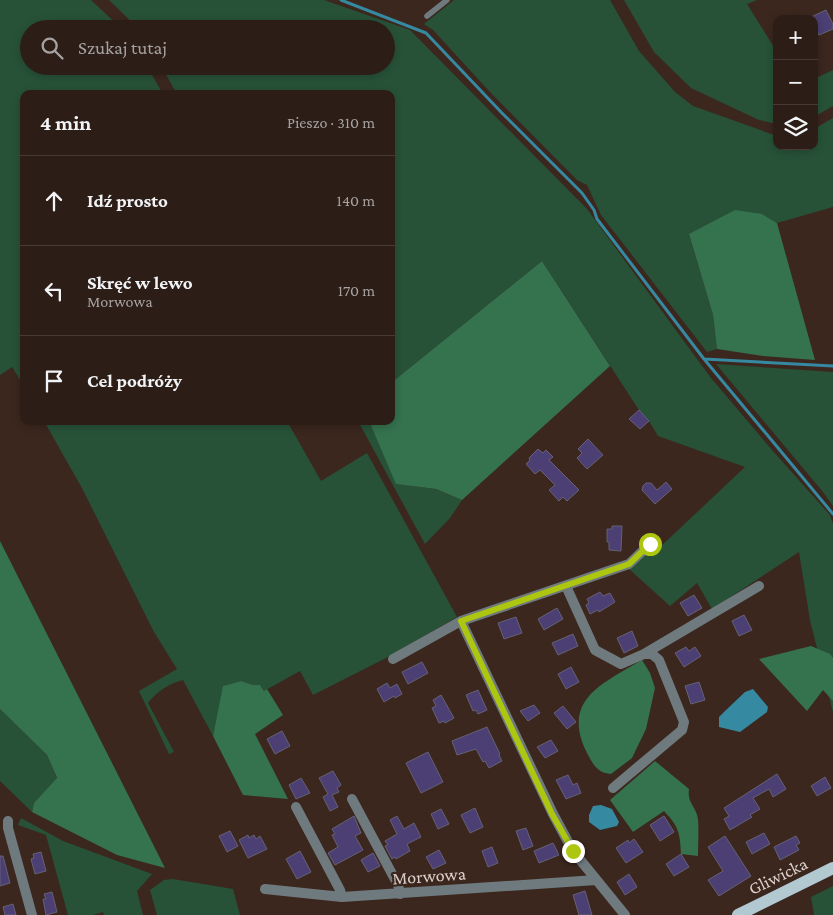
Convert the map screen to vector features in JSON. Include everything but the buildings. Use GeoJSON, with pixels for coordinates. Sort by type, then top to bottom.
{"type":"FeatureCollection","features":[{"type":"Feature","properties":{"kind":"main road","name":"Gliwicka"},"geometry":{"type":"LineString","coordinates":[[738,915],[833,868]]}},
{"type":"Feature","properties":{"kind":"street"},"geometry":{"type":"LineString","coordinates":[[393,659],[461,621],[629,564],[650,544]]}},
{"type":"Feature","properties":{"kind":"street"},"geometry":{"type":"LineString","coordinates":[[566,586],[595,650],[621,664],[644,654],[759,586]]}},
{"type":"Feature","properties":{"kind":"street"},"geometry":{"type":"LineString","coordinates":[[461,621],[552,814],[573,851],[625,915]]}},
{"type":"Feature","properties":{"kind":"street"},"geometry":{"type":"LineString","coordinates":[[613,788],[682,730],[684,722],[658,660],[652,654],[644,654]]}},
{"type":"Feature","properties":{"kind":"street"},"geometry":{"type":"LineString","coordinates":[[352,799],[398,885],[400,894]]}},
{"type":"Feature","properties":{"kind":"street"},"geometry":{"type":"LineString","coordinates":[[296,807],[340,890],[342,898]]}},
{"type":"Feature","properties":{"kind":"street"},"geometry":{"type":"LineString","coordinates":[[8,821],[8,828],[32,915]]}},
{"type":"Feature","properties":{"kind":"street","name":"Morwowa"},"geometry":{"type":"LineString","coordinates":[[265,889],[342,898],[596,880]]}},
{"type":"Feature","properties":{"kind":"lane"},"geometry":{"type":"LineString","coordinates":[[426,16],[447,0]]}},
{"type":"Feature","properties":{"kind":"green space"},"geometry":{"type":"Polygon","coordinates":[[[0,0],[91,0],[112,20],[20,20],[20,75],[152,75],[161,90],[20,90],[20,380],[12,367],[0,375],[0,0]]]}},
{"type":"Feature","properties":{"kind":"green space"},"geometry":{"type":"Polygon","coordinates":[[[109,0],[324,0],[381,20],[130,20],[109,0]]]}},
{"type":"Feature","properties":{"kind":"green space"},"geometry":{"type":"Polygon","coordinates":[[[454,0],[610,0],[639,51],[675,92],[693,106],[773,135],[773,150],[818,150],[818,127],[833,118],[833,207],[777,223],[762,214],[689,234],[713,315],[717,349],[707,352],[601,215],[587,185],[577,180],[490,92],[433,30],[424,24],[454,0]]]}},
{"type":"Feature","properties":{"kind":"green space"},"geometry":{"type":"Polygon","coordinates":[[[624,0],[757,0],[747,4],[773,46],[773,123],[759,120],[691,88],[654,52],[624,0]]]}},
{"type":"Feature","properties":{"kind":"green space"},"geometry":{"type":"Polygon","coordinates":[[[395,25],[410,30],[587,209],[711,378],[830,515],[833,524],[833,712],[810,620],[799,552],[712,609],[697,583],[670,606],[628,568],[655,546],[658,549],[745,467],[658,436],[542,261],[395,380],[395,90],[175,90],[166,75],[395,75],[395,25]]]}},
{"type":"Feature","properties":{"kind":"green space"},"geometry":{"type":"Polygon","coordinates":[[[833,70],[833,106],[818,115],[818,105],[818,77],[833,70]]]}},
{"type":"Feature","properties":{"kind":"green space"},"geometry":{"type":"Polygon","coordinates":[[[735,210],[762,214],[777,223],[815,360],[763,356],[717,349],[713,315],[689,234],[735,210]]]}},
{"type":"Feature","properties":{"kind":"green space"},"geometry":{"type":"Polygon","coordinates":[[[542,261],[610,366],[462,500],[436,489],[396,484],[371,425],[395,425],[395,380],[542,261]]]}},
{"type":"Feature","properties":{"kind":"green space"},"geometry":{"type":"Polygon","coordinates":[[[716,364],[833,372],[833,506],[823,492],[716,364]]]}},
{"type":"Feature","properties":{"kind":"green space"},"geometry":{"type":"Polygon","coordinates":[[[46,425],[289,425],[321,481],[367,453],[457,617],[386,658],[313,695],[300,671],[264,691],[260,685],[241,681],[224,686],[213,736],[183,680],[173,683],[159,692],[148,703],[174,752],[169,754],[139,691],[177,669],[154,632],[83,490],[46,425]]]}},
{"type":"Feature","properties":{"kind":"green space"},"geometry":{"type":"Polygon","coordinates":[[[360,425],[371,425],[397,484],[436,489],[462,500],[450,518],[425,544],[360,425]]]}},
{"type":"Feature","properties":{"kind":"green space"},"geometry":{"type":"Polygon","coordinates":[[[0,541],[165,868],[117,855],[32,812],[34,803],[57,778],[47,755],[0,709],[0,541]]]}},
{"type":"Feature","properties":{"kind":"green space"},"geometry":{"type":"Polygon","coordinates":[[[811,646],[830,654],[833,658],[833,701],[823,690],[807,711],[759,659],[811,646]]]}},
{"type":"Feature","properties":{"kind":"green space"},"geometry":{"type":"Polygon","coordinates":[[[642,660],[650,673],[655,688],[646,729],[632,758],[611,774],[602,772],[587,753],[580,734],[579,719],[583,706],[590,695],[601,685],[642,660]]]}},
{"type":"Feature","properties":{"kind":"green space"},"geometry":{"type":"Polygon","coordinates":[[[241,681],[260,685],[264,691],[267,689],[283,715],[255,734],[288,799],[243,795],[213,736],[223,686],[241,681]]]}},
{"type":"Feature","properties":{"kind":"green space"},"geometry":{"type":"Polygon","coordinates":[[[0,709],[47,755],[57,779],[34,803],[32,812],[0,781],[0,709]]]}},
{"type":"Feature","properties":{"kind":"green space"},"geometry":{"type":"Polygon","coordinates":[[[655,761],[689,789],[690,802],[698,819],[698,856],[681,854],[678,831],[664,811],[633,832],[610,800],[655,761]]]}},
{"type":"Feature","properties":{"kind":"green space"},"geometry":{"type":"Polygon","coordinates":[[[21,818],[63,841],[152,874],[137,891],[143,915],[104,915],[103,912],[93,915],[68,915],[46,835],[18,825],[21,818]]]}},
{"type":"Feature","properties":{"kind":"green space"},"geometry":{"type":"Polygon","coordinates":[[[173,879],[233,889],[240,915],[157,915],[150,890],[164,880],[173,879]]]}},
{"type":"Feature","properties":{"kind":"green space"},"geometry":{"type":"Polygon","coordinates":[[[833,886],[833,915],[814,915],[811,897],[833,886]]]}},
{"type":"Feature","properties":{"kind":"water"},"geometry":{"type":"Polygon","coordinates":[[[753,689],[768,707],[767,712],[740,732],[719,727],[719,717],[745,692],[753,689]]]}},
{"type":"Feature","properties":{"kind":"water"},"geometry":{"type":"Polygon","coordinates":[[[601,805],[612,809],[619,822],[617,826],[600,830],[589,822],[589,815],[593,806],[601,805]]]}},
{"type":"Feature","properties":{"kind":"waterway"},"geometry":{"type":"LineString","coordinates":[[341,0],[393,20]]}},
{"type":"Feature","properties":{"kind":"waterway"},"geometry":{"type":"LineString","coordinates":[[395,21],[426,33],[582,193],[594,210],[597,219],[704,359],[833,514]]}},
{"type":"Feature","properties":{"kind":"waterway"},"geometry":{"type":"LineString","coordinates":[[704,359],[833,366]]}},
{"type":"Feature","properties":{"kind":"route"},"geometry":{"type":"LineString","coordinates":[[573,851],[552,814],[461,621],[629,564],[650,544]]}}]}
